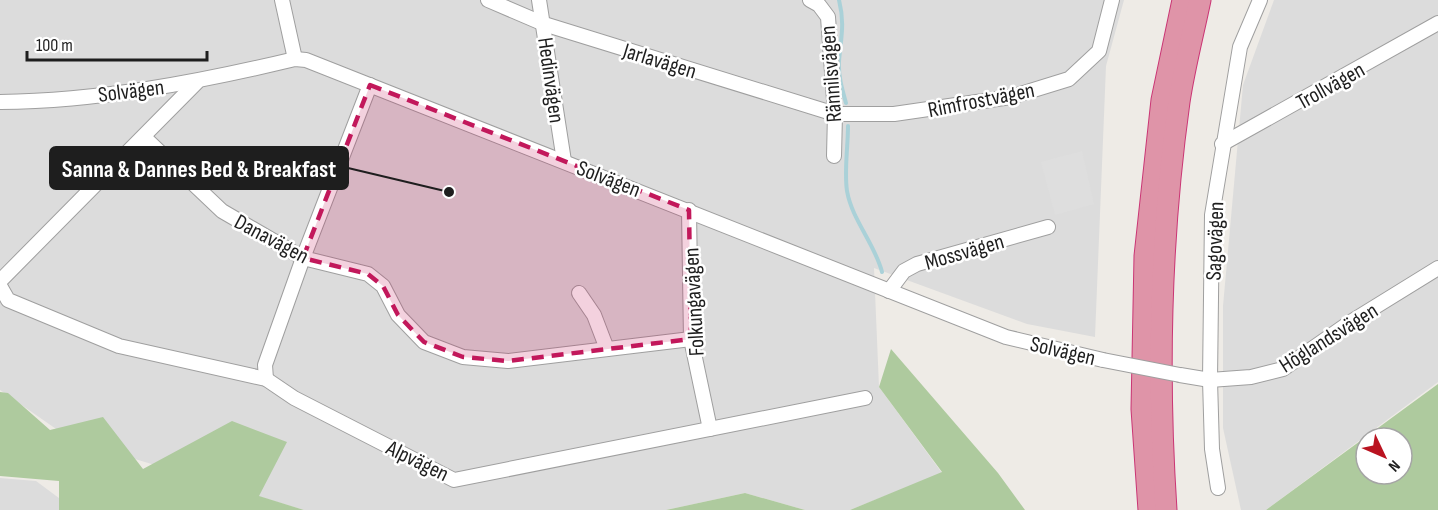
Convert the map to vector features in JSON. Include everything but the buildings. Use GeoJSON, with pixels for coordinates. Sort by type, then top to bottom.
{"type":"FeatureCollection","features":[{"type":"Feature","properties":{"kind":"highway"},"geometry":{"type":"LineString","coordinates":[[1149,510],[1142,410],[1145,256],[1162,100],[1183,0]]}},
{"type":"Feature","properties":{"kind":"highway"},"geometry":{"type":"LineString","coordinates":[[1166,510],[1160,406],[1161,276],[1168,193],[1180,100],[1200,0]]}},
{"type":"Feature","properties":{"kind":"street"},"geometry":{"type":"LineString","coordinates":[[282,0],[295,59]]}},
{"type":"Feature","properties":{"kind":"street","name":"Jarlavägen"},"geometry":{"type":"LineString","coordinates":[[488,0],[544,24],[835,114]]}},
{"type":"Feature","properties":{"kind":"street","name":"Hedinvägen"},"geometry":{"type":"LineString","coordinates":[[539,0],[564,161]]}},
{"type":"Feature","properties":{"kind":"street","name":"Rännilsvägen"},"geometry":{"type":"LineString","coordinates":[[810,0],[819,5],[828,17],[835,114],[834,156]]}},
{"type":"Feature","properties":{"kind":"street","name":"Rimfrostvägen"},"geometry":{"type":"LineString","coordinates":[[835,114],[894,114],[1011,98],[1069,79],[1099,51],[1112,0]]}},
{"type":"Feature","properties":{"kind":"street","name":"Sagovägen"},"geometry":{"type":"LineString","coordinates":[[1218,488],[1212,449],[1210,380],[1212,215],[1222,144],[1240,47],[1260,0]]}},
{"type":"Feature","properties":{"kind":"street","name":"Trollvägen"},"geometry":{"type":"LineString","coordinates":[[1222,144],[1438,23]]}},
{"type":"Feature","properties":{"kind":"street","name":"Solvägen"},"geometry":{"type":"LineString","coordinates":[[0,102],[42,101],[197,82],[295,59],[306,60],[1006,337],[1103,360],[1210,380]]}},
{"type":"Feature","properties":{"kind":"street"},"geometry":{"type":"LineString","coordinates":[[0,283],[197,82]]}},
{"type":"Feature","properties":{"kind":"street"},"geometry":{"type":"LineString","coordinates":[[266,379],[265,365],[303,258],[370,85]]}},
{"type":"Feature","properties":{"kind":"street","name":"Danavägen"},"geometry":{"type":"LineString","coordinates":[[144,137],[222,211],[303,258],[368,274],[383,286],[398,315],[424,342],[463,357],[508,361],[691,339]]}},
{"type":"Feature","properties":{"kind":"street","name":"Folkungavägen"},"geometry":{"type":"LineString","coordinates":[[689,210],[691,339],[710,429]]}},
{"type":"Feature","properties":{"kind":"street","name":"Mossvägen"},"geometry":{"type":"LineString","coordinates":[[889,291],[903,271],[917,264],[1048,226]]}},
{"type":"Feature","properties":{"kind":"street","name":"Höglandsvägen"},"geometry":{"type":"LineString","coordinates":[[1210,380],[1251,377],[1283,369],[1349,323],[1438,268]]}},
{"type":"Feature","properties":{"kind":"street","name":"Alpvägen"},"geometry":{"type":"LineString","coordinates":[[0,283],[8,300],[118,345],[266,379],[294,398],[454,480],[865,398]]}},
{"type":"Feature","properties":{"kind":"street"},"geometry":{"type":"LineString","coordinates":[[579,293],[594,315],[607,349]]}},
{"type":"Feature","properties":{"kind":"highlighted area"},"geometry":{"type":"Polygon","coordinates":[[[370,85],[689,210],[691,339],[508,361],[463,357],[424,342],[398,315],[383,286],[368,274],[303,258],[370,85]]]}},
{"type":"Feature","properties":{"kind":"shaded area"},"geometry":{"type":"Polygon","coordinates":[[[0,0],[1124,0],[1106,66],[1095,337],[1027,324],[874,268],[879,387],[942,473],[850,510],[805,510],[745,493],[666,510],[304,510],[72,440],[0,390],[0,0]]]}},
{"type":"Feature","properties":{"kind":"shaded area"},"geometry":{"type":"Polygon","coordinates":[[[1274,0],[1438,0],[1438,382],[1379,426],[1354,426],[1354,445],[1266,510],[1241,510],[1223,428],[1223,306],[1243,85],[1274,0]]]}},
{"type":"Feature","properties":{"kind":"shaded area"},"geometry":{"type":"Polygon","coordinates":[[[1082,151],[1094,204],[1055,215],[1041,162],[1082,151]]]}},
{"type":"Feature","properties":{"kind":"shaded area"},"geometry":{"type":"Polygon","coordinates":[[[0,478],[36,481],[75,510],[0,510],[0,478]]]}},
{"type":"Feature","properties":{"kind":"green space"},"geometry":{"type":"Polygon","coordinates":[[[891,349],[998,473],[1025,510],[850,510],[942,472],[879,387],[891,349]]]}},
{"type":"Feature","properties":{"kind":"green space"},"geometry":{"type":"Polygon","coordinates":[[[1438,384],[1438,510],[1266,510],[1354,446],[1354,486],[1414,486],[1414,426],[1381,426],[1438,384]]]}},
{"type":"Feature","properties":{"kind":"green space"},"geometry":{"type":"Polygon","coordinates":[[[0,392],[8,393],[50,430],[103,417],[143,469],[232,421],[287,442],[259,496],[304,510],[59,510],[59,481],[0,476],[0,392]]]}},
{"type":"Feature","properties":{"kind":"green space"},"geometry":{"type":"Polygon","coordinates":[[[745,493],[805,510],[666,510],[745,493]]]}},
{"type":"Feature","properties":{"kind":"waterway"},"geometry":{"type":"LineString","coordinates":[[839,0],[842,24],[839,72],[846,103]]}},
{"type":"Feature","properties":{"kind":"waterway"},"geometry":{"type":"LineString","coordinates":[[848,126],[847,191],[854,212],[882,272]]}},
{"type":"Feature","properties":{"kind":"place","name":"Sanna & Dannes Bed & Breakfast"},"geometry":{"type":"Point","coordinates":[449,192]}}]}
